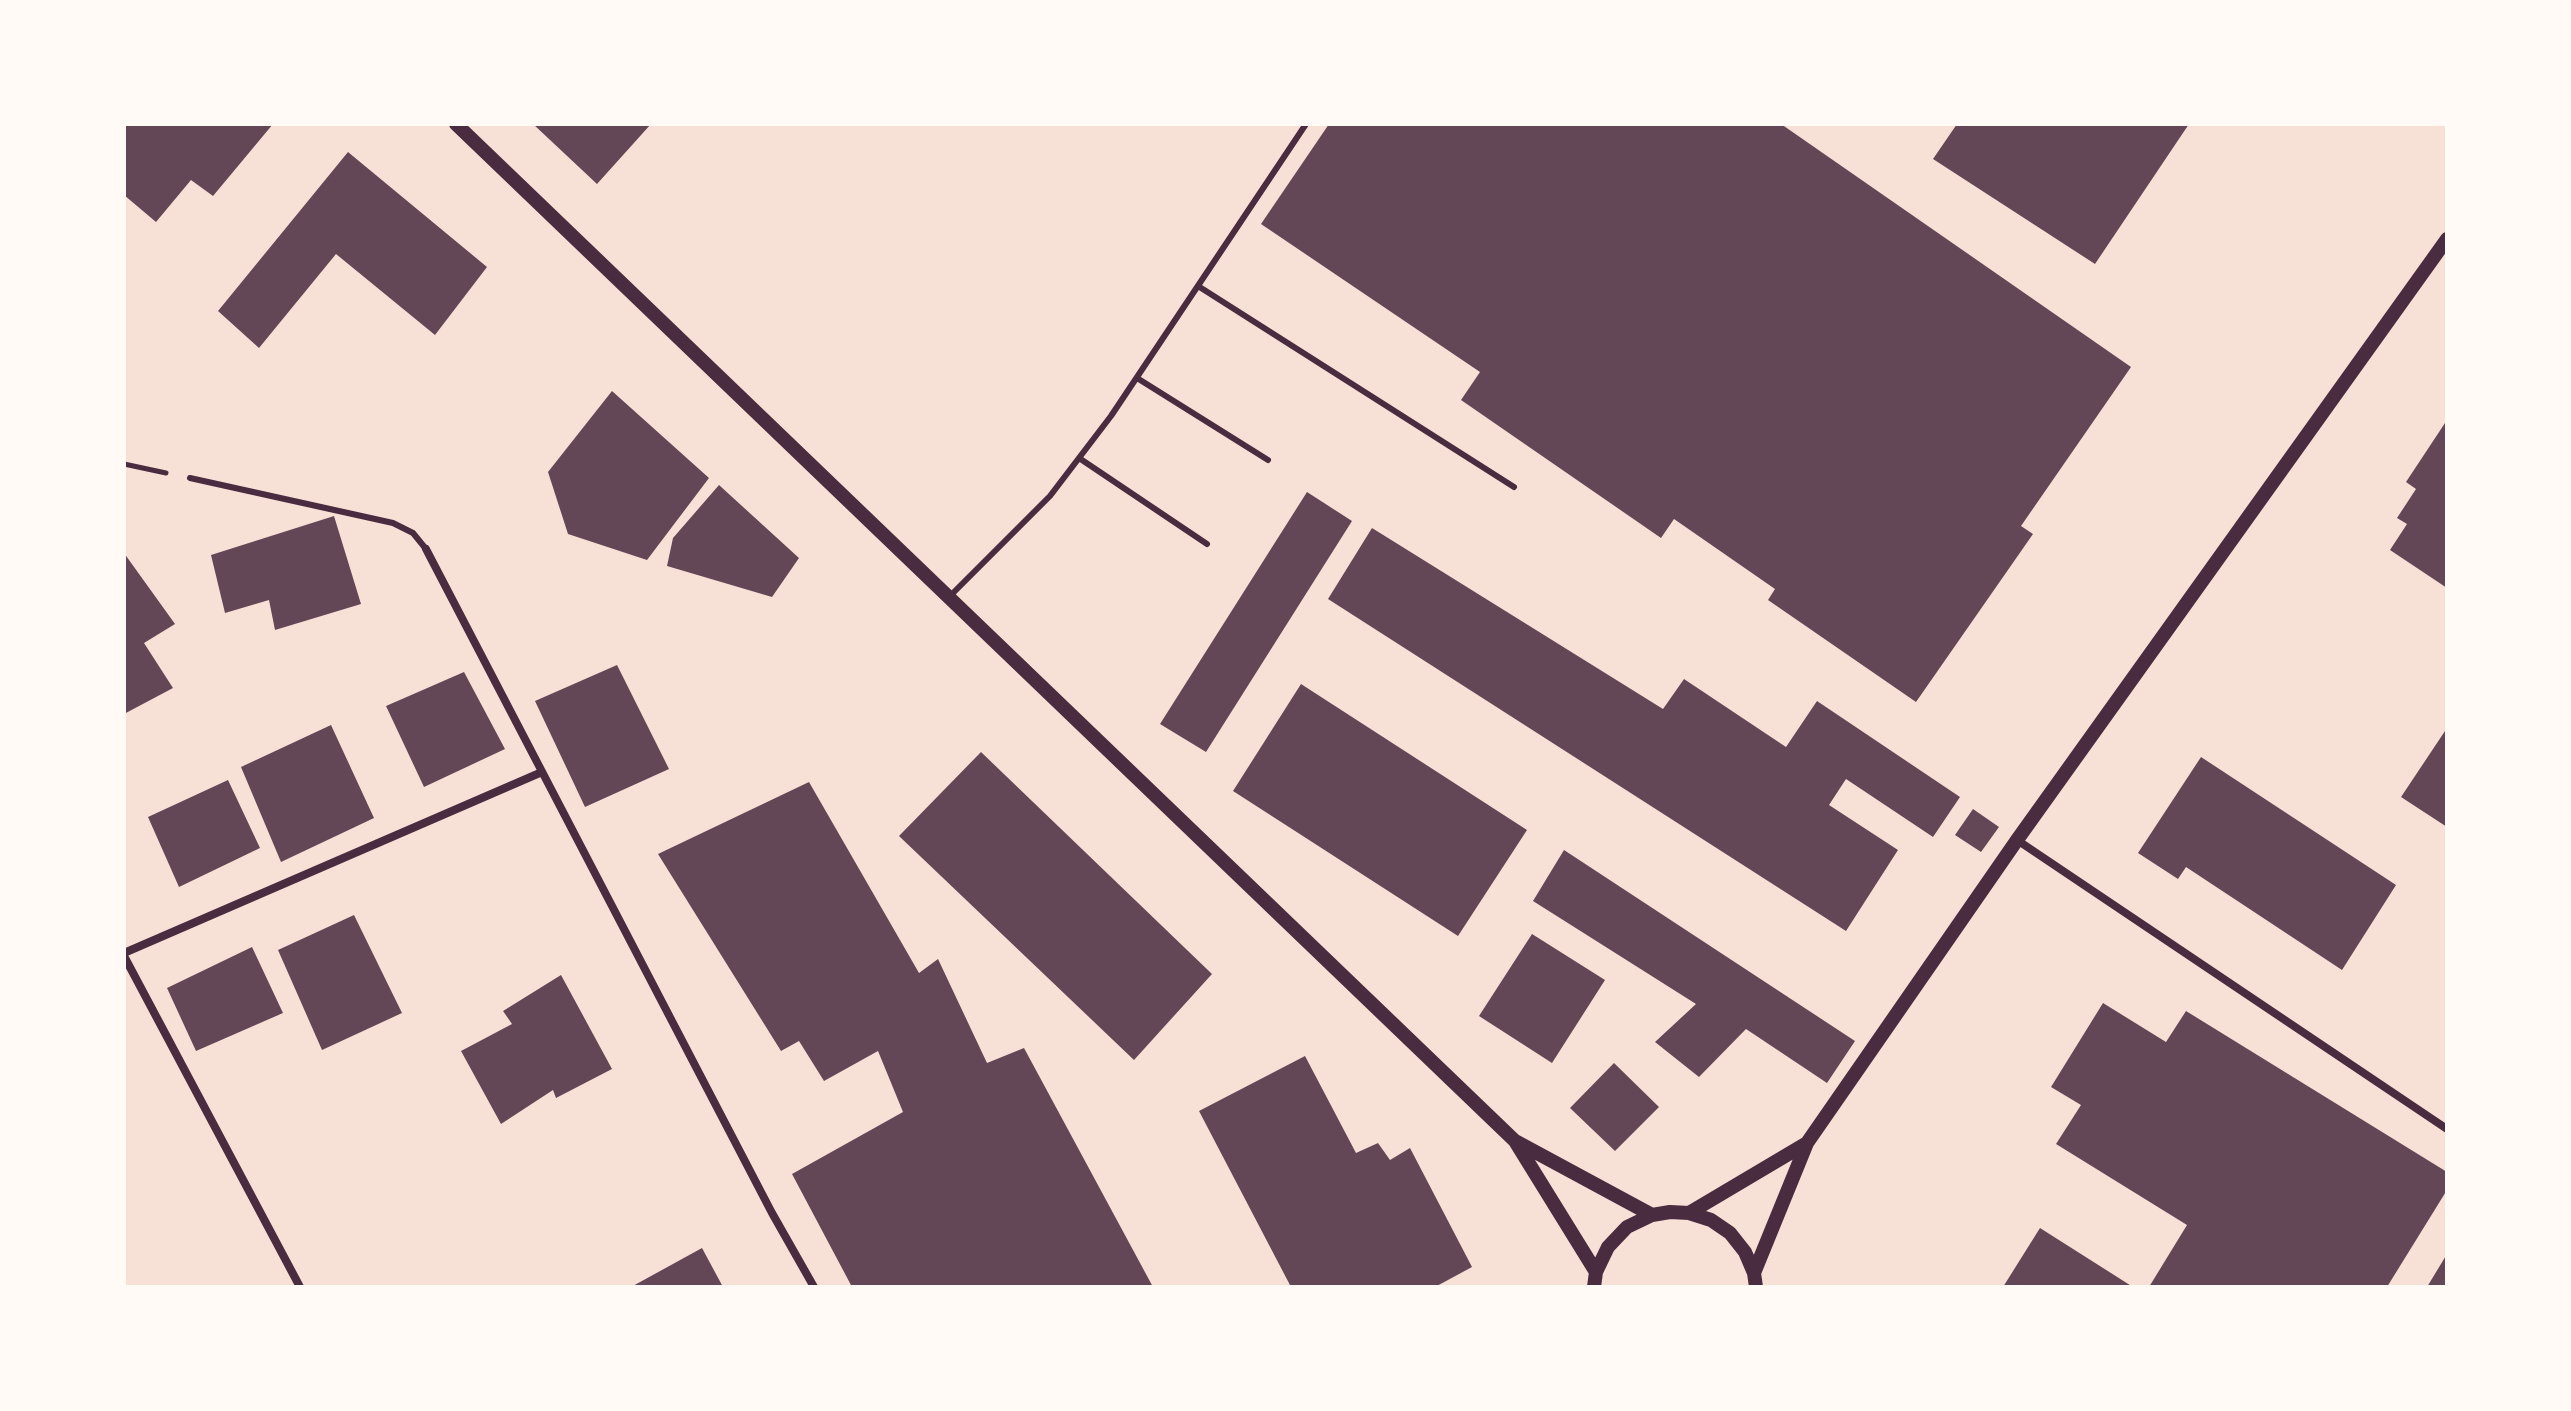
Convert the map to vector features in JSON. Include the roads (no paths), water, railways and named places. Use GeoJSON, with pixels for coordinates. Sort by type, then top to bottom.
{"type":"FeatureCollection","features":[{"type":"Feature","properties":{"kind":"street"},"geometry":{"type":"LineString","coordinates":[[456,124],[1515,1141],[1652,1215]]}},
{"type":"Feature","properties":{"kind":"street"},"geometry":{"type":"LineString","coordinates":[[1755,1280],[1807,1143],[2017,840],[2447,239]]}},
{"type":"Feature","properties":{"kind":"street"},"geometry":{"type":"LineString","coordinates":[[426,549],[765,1199],[814,1287]]}},
{"type":"Feature","properties":{"kind":"street"},"geometry":{"type":"LineString","coordinates":[[300,1287],[124,954],[542,772]]}},
{"type":"Feature","properties":{"kind":"street"},"geometry":{"type":"LineString","coordinates":[[2017,840],[2447,1129]]}},
{"type":"Feature","properties":{"kind":"street"},"geometry":{"type":"LineString","coordinates":[[1515,1141],[1595,1280]]}},
{"type":"Feature","properties":{"kind":"street"},"geometry":{"type":"LineString","coordinates":[[1689,1213],[1807,1143]]}},
{"type":"Feature","properties":{"kind":"street"},"geometry":{"type":"LineString","coordinates":[[1595,1280],[1608,1247],[1627,1227],[1652,1215],[1670,1212],[1689,1213],[1711,1220],[1730,1233],[1745,1252],[1755,1280]]}},
{"type":"Feature","properties":{"kind":"lane"},"geometry":{"type":"LineString","coordinates":[[949,597],[1050,496],[1079,458],[1137,378],[1306,124]]}},
{"type":"Feature","properties":{"kind":"lane"},"geometry":{"type":"LineString","coordinates":[[1198,286],[1514,487]]}},
{"type":"Feature","properties":{"kind":"lane"},"geometry":{"type":"LineString","coordinates":[[1137,378],[1268,460]]}},
{"type":"Feature","properties":{"kind":"lane"},"geometry":{"type":"LineString","coordinates":[[1079,458],[1207,544]]}},
{"type":"Feature","properties":{"kind":"lane"},"geometry":{"type":"LineString","coordinates":[[190,478],[393,523],[413,533],[426,549]]}}]}
